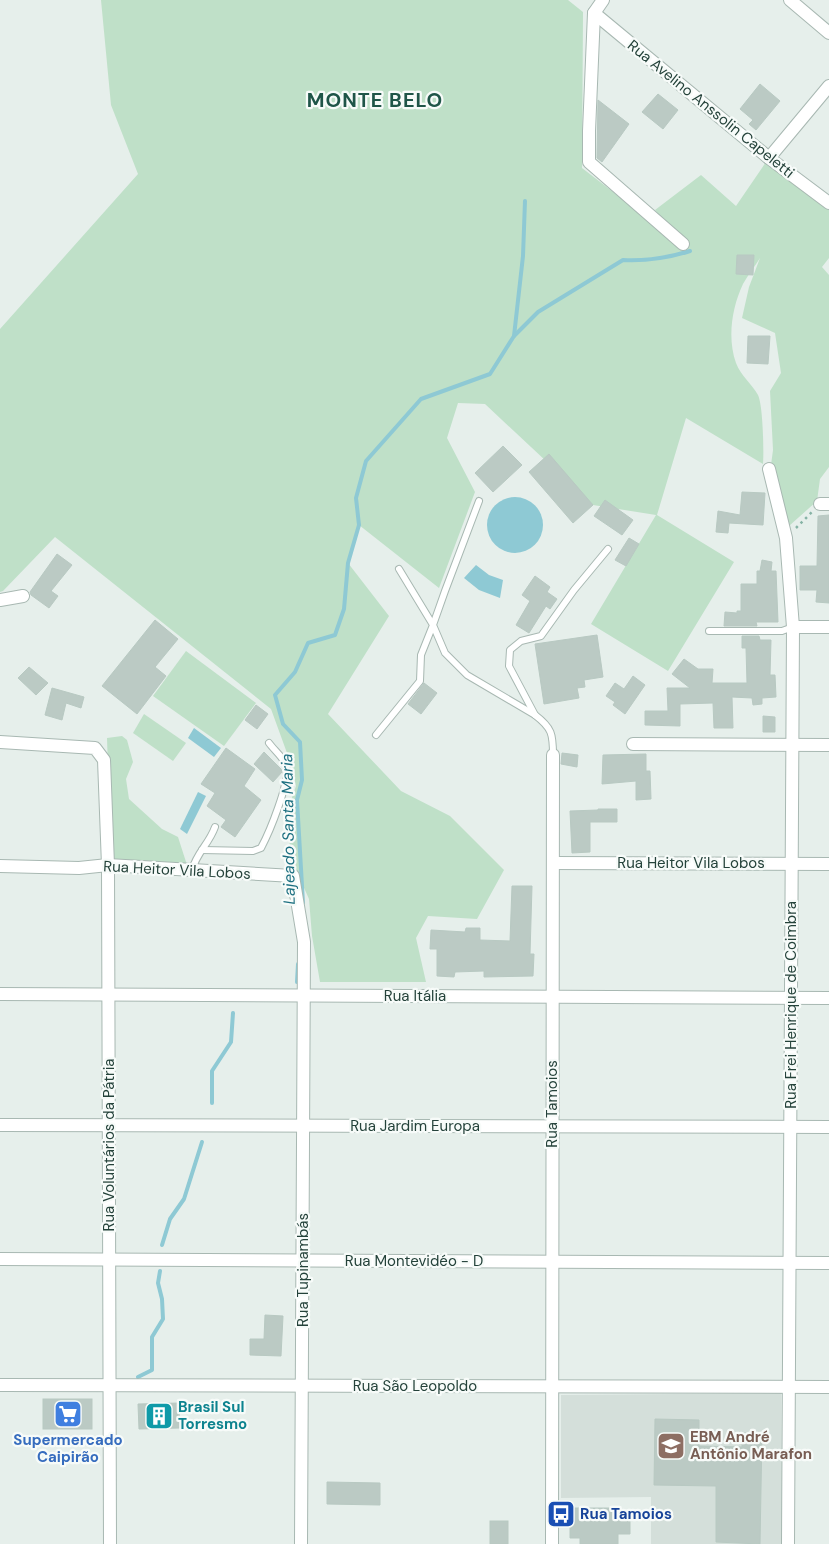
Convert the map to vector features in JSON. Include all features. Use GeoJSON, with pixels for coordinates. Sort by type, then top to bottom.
{"type":"FeatureCollection","features":[{"type":"Feature","properties":{"kind":"street"},"geometry":{"type":"LineString","coordinates":[[603,0],[594,13],[588,131],[589,162],[683,244]]}},
{"type":"Feature","properties":{"kind":"street"},"geometry":{"type":"LineString","coordinates":[[790,0],[829,33]]}},
{"type":"Feature","properties":{"kind":"street","name":"Rua Avelino Anssolin Capeletti"},"geometry":{"type":"LineString","coordinates":[[594,13],[769,158],[829,203]]}},
{"type":"Feature","properties":{"kind":"street"},"geometry":{"type":"LineString","coordinates":[[769,158],[829,86]]}},
{"type":"Feature","properties":{"kind":"street","name":"Rua Frei Henrique de Coimbra"},"geometry":{"type":"LineString","coordinates":[[768,469],[786,538],[794,627],[788,1544]]}},
{"type":"Feature","properties":{"kind":"street"},"geometry":{"type":"LineString","coordinates":[[0,600],[24,596]]}},
{"type":"Feature","properties":{"kind":"street"},"geometry":{"type":"LineString","coordinates":[[794,627],[829,627]]}},
{"type":"Feature","properties":{"kind":"street","name":"Rua Voluntários da Pátria"},"geometry":{"type":"LineString","coordinates":[[0,742],[95,748],[104,760],[108,865],[110,1544]]}},
{"type":"Feature","properties":{"kind":"street"},"geometry":{"type":"LineString","coordinates":[[633,744],[829,745]]}},
{"type":"Feature","properties":{"kind":"street","name":"Rua Tamoios"},"geometry":{"type":"LineString","coordinates":[[552,1544],[553,755]]}},
{"type":"Feature","properties":{"kind":"street","name":"Rua Heitor Vila Lobos"},"geometry":{"type":"LineString","coordinates":[[553,862],[829,864]]}},
{"type":"Feature","properties":{"kind":"street","name":"Rua Heitor Vila Lobos"},"geometry":{"type":"LineString","coordinates":[[0,866],[78,868],[108,865],[293,876]]}},
{"type":"Feature","properties":{"kind":"street","name":"Rua Tupinambás"},"geometry":{"type":"LineString","coordinates":[[293,876],[304,942],[301,1544]]}},
{"type":"Feature","properties":{"kind":"street","name":"Rua Itália"},"geometry":{"type":"LineString","coordinates":[[0,994],[829,998]]}},
{"type":"Feature","properties":{"kind":"street","name":"Rua Jardim Europa"},"geometry":{"type":"LineString","coordinates":[[0,1125],[829,1127]]}},
{"type":"Feature","properties":{"kind":"street","name":"Rua Montevidéo - D"},"geometry":{"type":"LineString","coordinates":[[0,1259],[829,1263]]}},
{"type":"Feature","properties":{"kind":"street","name":"Rua São Leopoldo"},"geometry":{"type":"LineString","coordinates":[[0,1385],[829,1386]]}},
{"type":"Feature","properties":{"kind":"lane"},"geometry":{"type":"LineString","coordinates":[[376,735],[420,681],[421,655],[479,502]]}},
{"type":"Feature","properties":{"kind":"lane"},"geometry":{"type":"LineString","coordinates":[[535,715],[509,666],[510,650],[521,641],[542,636],[574,590],[608,549]]}},
{"type":"Feature","properties":{"kind":"lane"},"geometry":{"type":"LineString","coordinates":[[399,568],[433,626],[445,653],[467,675],[535,715],[545,723],[553,737],[553,755]]}},
{"type":"Feature","properties":{"kind":"lane"},"geometry":{"type":"LineString","coordinates":[[709,631],[782,631],[794,627]]}},
{"type":"Feature","properties":{"kind":"lane"},"geometry":{"type":"LineString","coordinates":[[202,850],[253,851],[261,848],[284,793],[287,768],[269,743]]}},
{"type":"Feature","properties":{"kind":"lane"},"geometry":{"type":"LineString","coordinates":[[192,870],[196,858],[212,835],[215,827]]}},
{"type":"Feature","properties":{"kind":"path"},"geometry":{"type":"LineString","coordinates":[[786,538],[824,504]]}},
{"type":"Feature","properties":{"kind":"shaded area","name":"EBM André Antônio Marafon"},"geometry":{"type":"Polygon","coordinates":[[[781,1393],[782,1544],[651,1544],[651,1497],[561,1498],[561,1395],[781,1393]]]}},
{"type":"Feature","properties":{"kind":"green space"},"geometry":{"type":"Polygon","coordinates":[[[101,0],[568,0],[583,12],[582,168],[687,249],[655,210],[701,175],[736,206],[766,162],[829,210],[829,258],[822,267],[829,275],[829,467],[820,479],[817,501],[789,526],[771,465],[773,450],[770,391],[781,373],[775,333],[742,318],[749,287],[760,258],[739,293],[731,333],[736,363],[756,391],[760,400],[763,429],[763,464],[686,418],[657,515],[734,562],[668,671],[591,624],[656,515],[593,505],[485,404],[458,403],[447,438],[475,492],[439,588],[359,525],[348,563],[389,616],[328,714],[401,791],[450,816],[504,870],[477,919],[428,916],[416,938],[426,982],[320,982],[312,936],[309,899],[293,863],[285,818],[296,786],[291,764],[271,709],[55,537],[0,592],[0,329],[138,174],[111,105],[101,0]]]}},
{"type":"Feature","properties":{"kind":"green space"},"geometry":{"type":"Polygon","coordinates":[[[186,651],[256,703],[224,746],[153,696],[186,651]]]}},
{"type":"Feature","properties":{"kind":"green space"},"geometry":{"type":"Polygon","coordinates":[[[144,714],[186,743],[173,761],[133,733],[144,714]]]}},
{"type":"Feature","properties":{"kind":"green space"},"geometry":{"type":"Polygon","coordinates":[[[122,736],[127,740],[133,762],[126,779],[129,799],[162,829],[178,837],[187,865],[111,861],[107,738],[122,736]]]}},
{"type":"Feature","properties":{"kind":"water"},"geometry":{"type":"Polygon","coordinates":[[[515,497],[535,505],[543,525],[535,545],[515,553],[495,545],[487,525],[495,505],[515,497]]]}},
{"type":"Feature","properties":{"kind":"water"},"geometry":{"type":"Polygon","coordinates":[[[476,565],[489,575],[503,580],[500,598],[479,590],[464,578],[476,565]]]}},
{"type":"Feature","properties":{"kind":"water"},"geometry":{"type":"Polygon","coordinates":[[[194,728],[221,748],[214,757],[188,738],[194,728]]]}},
{"type":"Feature","properties":{"kind":"water"},"geometry":{"type":"Polygon","coordinates":[[[198,792],[206,796],[187,834],[180,829],[198,792]]]}},
{"type":"Feature","properties":{"kind":"building"},"geometry":{"type":"Polygon","coordinates":[[[760,84],[780,101],[756,130],[749,124],[753,120],[740,109],[760,84]]]}},
{"type":"Feature","properties":{"kind":"building"},"geometry":{"type":"Polygon","coordinates":[[[658,94],[678,110],[663,129],[642,112],[658,94]]]}},
{"type":"Feature","properties":{"kind":"building"},"geometry":{"type":"Polygon","coordinates":[[[598,100],[629,124],[602,162],[597,158],[598,100]]]}},
{"type":"Feature","properties":{"kind":"building"},"geometry":{"type":"Polygon","coordinates":[[[737,255],[754,255],[753,275],[736,274],[737,255]]]}},
{"type":"Feature","properties":{"kind":"building"},"geometry":{"type":"Polygon","coordinates":[[[748,336],[770,336],[768,364],[747,363],[748,336]]]}},
{"type":"Feature","properties":{"kind":"building"},"geometry":{"type":"Polygon","coordinates":[[[503,446],[522,465],[493,492],[475,473],[503,446]]]}},
{"type":"Feature","properties":{"kind":"building"},"geometry":{"type":"Polygon","coordinates":[[[549,454],[593,505],[573,523],[529,472],[549,454]]]}},
{"type":"Feature","properties":{"kind":"building"},"geometry":{"type":"Polygon","coordinates":[[[742,492],[765,493],[763,525],[729,523],[728,533],[716,532],[718,511],[740,515],[742,492]]]}},
{"type":"Feature","properties":{"kind":"building"},"geometry":{"type":"Polygon","coordinates":[[[605,500],[633,520],[622,535],[594,516],[605,500]]]}},
{"type":"Feature","properties":{"kind":"building"},"geometry":{"type":"Polygon","coordinates":[[[829,515],[829,603],[816,602],[817,590],[800,590],[800,566],[817,566],[818,516],[829,515]]]}},
{"type":"Feature","properties":{"kind":"building"},"geometry":{"type":"Polygon","coordinates":[[[629,538],[639,544],[626,566],[615,560],[629,538]]]}},
{"type":"Feature","properties":{"kind":"building"},"geometry":{"type":"Polygon","coordinates":[[[57,554],[72,565],[51,591],[58,596],[49,608],[31,595],[30,592],[57,554]]]}},
{"type":"Feature","properties":{"kind":"building"},"geometry":{"type":"Polygon","coordinates":[[[762,560],[772,562],[771,571],[776,571],[778,622],[756,622],[757,626],[724,626],[725,612],[737,613],[737,611],[741,611],[741,584],[757,584],[757,571],[760,571],[762,560]]]}},
{"type":"Feature","properties":{"kind":"building"},"geometry":{"type":"Polygon","coordinates":[[[535,576],[550,587],[547,592],[557,599],[550,609],[546,606],[529,633],[516,625],[530,601],[522,595],[535,576]]]}},
{"type":"Feature","properties":{"kind":"building"},"geometry":{"type":"Polygon","coordinates":[[[155,620],[178,639],[155,667],[166,676],[137,714],[102,686],[155,620]]]}},
{"type":"Feature","properties":{"kind":"building"},"geometry":{"type":"Polygon","coordinates":[[[597,635],[603,677],[584,680],[585,687],[577,688],[579,698],[544,704],[535,644],[597,635]]]}},
{"type":"Feature","properties":{"kind":"building"},"geometry":{"type":"Polygon","coordinates":[[[742,636],[759,636],[760,640],[771,640],[770,675],[775,675],[776,697],[762,698],[762,704],[753,705],[752,698],[732,697],[733,728],[714,728],[713,703],[680,704],[680,726],[645,725],[645,711],[668,711],[667,688],[690,688],[672,674],[684,659],[698,669],[713,669],[712,683],[747,683],[746,648],[742,648],[742,636]]]}},
{"type":"Feature","properties":{"kind":"building"},"geometry":{"type":"Polygon","coordinates":[[[29,667],[48,683],[36,695],[18,678],[29,667]]]}},
{"type":"Feature","properties":{"kind":"building"},"geometry":{"type":"Polygon","coordinates":[[[633,676],[645,685],[625,714],[613,705],[615,702],[606,696],[615,683],[624,689],[633,676]]]}},
{"type":"Feature","properties":{"kind":"building"},"geometry":{"type":"Polygon","coordinates":[[[424,683],[437,693],[421,714],[408,704],[424,683]]]}},
{"type":"Feature","properties":{"kind":"building"},"geometry":{"type":"Polygon","coordinates":[[[52,688],[84,697],[81,708],[66,703],[62,720],[45,715],[52,688]]]}},
{"type":"Feature","properties":{"kind":"building"},"geometry":{"type":"Polygon","coordinates":[[[256,705],[268,714],[257,729],[245,720],[256,705]]]}},
{"type":"Feature","properties":{"kind":"building"},"geometry":{"type":"Polygon","coordinates":[[[763,716],[775,717],[775,732],[763,732],[763,716]]]}},
{"type":"Feature","properties":{"kind":"building"},"geometry":{"type":"Polygon","coordinates":[[[226,748],[255,769],[244,786],[261,800],[235,837],[221,827],[226,820],[207,806],[215,793],[201,784],[226,748]]]}},
{"type":"Feature","properties":{"kind":"building"},"geometry":{"type":"Polygon","coordinates":[[[264,752],[282,772],[273,782],[254,764],[264,752]]]}},
{"type":"Feature","properties":{"kind":"building"},"geometry":{"type":"Polygon","coordinates":[[[562,753],[578,755],[577,767],[561,764],[562,753]]]}},
{"type":"Feature","properties":{"kind":"building"},"geometry":{"type":"Polygon","coordinates":[[[646,754],[646,771],[650,771],[651,799],[636,800],[636,781],[602,784],[603,755],[646,754]]]}},
{"type":"Feature","properties":{"kind":"building"},"geometry":{"type":"Polygon","coordinates":[[[617,809],[617,822],[590,822],[590,852],[572,853],[570,811],[617,809]]]}},
{"type":"Feature","properties":{"kind":"building"},"geometry":{"type":"Polygon","coordinates":[[[512,886],[532,886],[530,954],[534,954],[533,976],[484,977],[484,971],[455,972],[454,977],[437,976],[437,949],[430,949],[431,930],[465,932],[466,928],[480,928],[480,940],[510,941],[512,886]]]}},
{"type":"Feature","properties":{"kind":"building"},"geometry":{"type":"Polygon","coordinates":[[[265,1315],[283,1316],[281,1356],[250,1355],[250,1339],[264,1339],[265,1315]]]}},
{"type":"Feature","properties":{"kind":"building"},"geometry":{"type":"Polygon","coordinates":[[[43,1399],[92,1399],[92,1429],[43,1429],[43,1399]]]}},
{"type":"Feature","properties":{"kind":"building","name":"Brasil Sul Torresmo"},"geometry":{"type":"Polygon","coordinates":[[[179,1403],[180,1428],[139,1429],[138,1404],[179,1403]]]}},
{"type":"Feature","properties":{"kind":"building"},"geometry":{"type":"Polygon","coordinates":[[[655,1419],[699,1420],[699,1446],[742,1447],[742,1433],[762,1433],[760,1544],[716,1542],[716,1486],[654,1485],[655,1419]]]}},
{"type":"Feature","properties":{"kind":"building"},"geometry":{"type":"Polygon","coordinates":[[[327,1482],[380,1483],[380,1505],[327,1504],[327,1482]]]}},
{"type":"Feature","properties":{"kind":"building"},"geometry":{"type":"Polygon","coordinates":[[[570,1508],[618,1508],[618,1519],[630,1519],[630,1534],[618,1534],[618,1544],[580,1544],[580,1538],[570,1538],[570,1508]]]}},
{"type":"Feature","properties":{"kind":"building"},"geometry":{"type":"Polygon","coordinates":[[[490,1521],[508,1521],[508,1544],[490,1544],[490,1521]]]}},
{"type":"Feature","properties":{"kind":"waterway"},"geometry":{"type":"LineString","coordinates":[[514,336],[523,256],[525,201]]}},
{"type":"Feature","properties":{"kind":"waterway","name":"Lajeado Santa Maria"},"geometry":{"type":"LineString","coordinates":[[303,903],[297,800],[302,780],[300,742],[283,724],[275,695],[295,672],[308,643],[335,635],[344,609],[348,563],[359,525],[356,498],[366,461],[421,399],[490,374],[514,336],[538,312],[623,260],[673,256],[690,251]]}},
{"type":"Feature","properties":{"kind":"waterway","name":"Lajeado Santa Maria"},"geometry":{"type":"LineString","coordinates":[[297,982],[298,964]]}},
{"type":"Feature","properties":{"kind":"waterway","name":"Lajeado Santa Maria"},"geometry":{"type":"LineString","coordinates":[[212,1103],[212,1071],[231,1042],[233,1013]]}},
{"type":"Feature","properties":{"kind":"waterway","name":"Lajeado Santa Maria"},"geometry":{"type":"LineString","coordinates":[[162,1245],[170,1219],[184,1199],[202,1142]]}},
{"type":"Feature","properties":{"kind":"waterway","name":"Lajeado Santa Maria"},"geometry":{"type":"LineString","coordinates":[[138,1377],[152,1370],[152,1337],[163,1319],[162,1299],[158,1283],[160,1271]]}},
{"type":"Feature","properties":{"kind":"place","name":"Supermercado Caipirão"},"geometry":{"type":"Point","coordinates":[68,1414]}},
{"type":"Feature","properties":{"kind":"place","name":"Brasil Sul Torresmo"},"geometry":{"type":"Point","coordinates":[159,1416]}},
{"type":"Feature","properties":{"kind":"place","name":"EBM André Antônio Marafon"},"geometry":{"type":"Point","coordinates":[671,1446]}},
{"type":"Feature","properties":{"kind":"place","name":"Rua Tamoios"},"geometry":{"type":"Point","coordinates":[561,1514]}},
{"type":"Feature","properties":{"kind":"district","name":"MONTE BELO"},"geometry":{"type":"Point","coordinates":[375,100]}}]}
